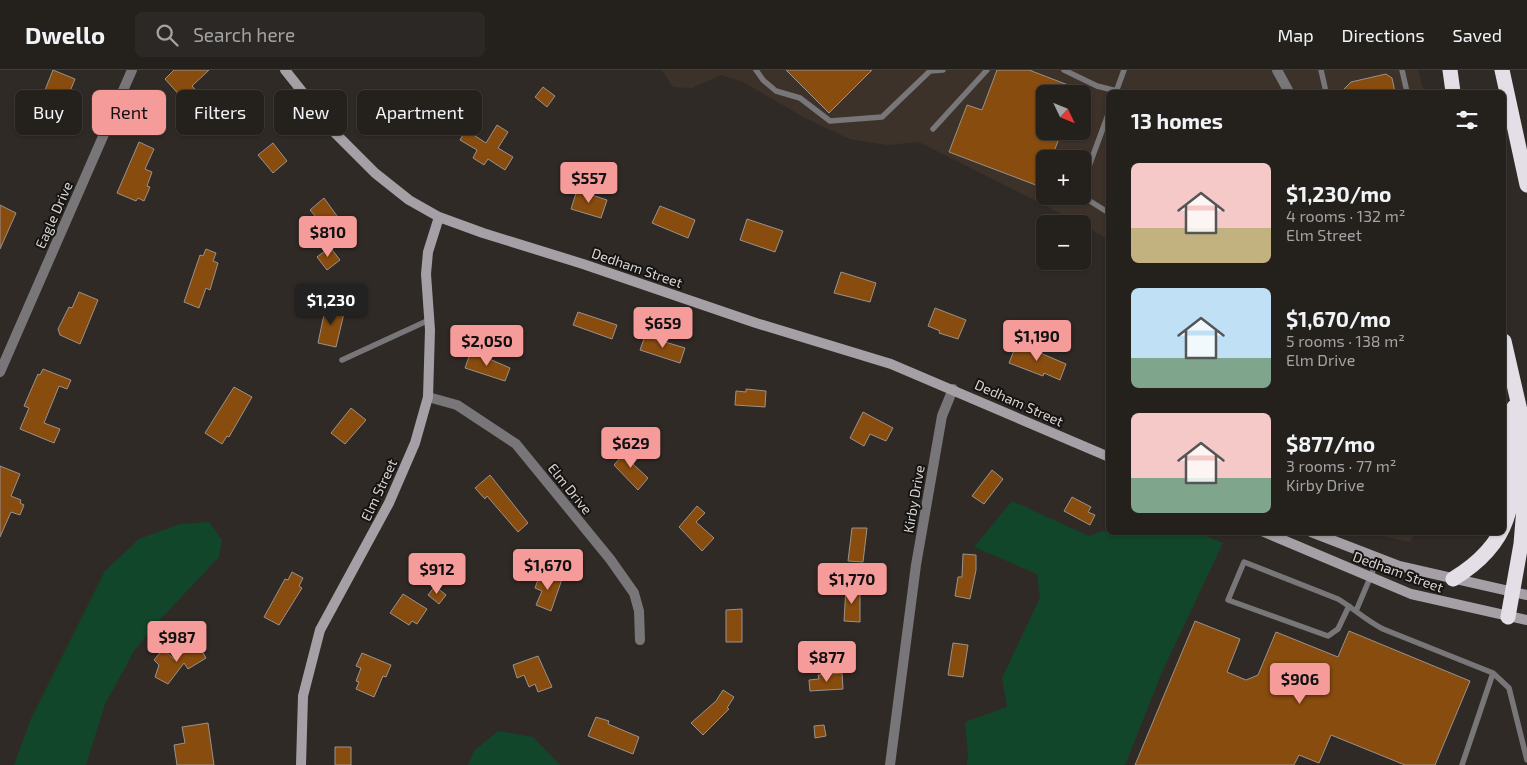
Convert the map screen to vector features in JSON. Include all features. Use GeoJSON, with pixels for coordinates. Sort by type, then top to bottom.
{"type":"FeatureCollection","features":[{"type":"Feature","properties":{"kind":"highway"},"geometry":{"type":"LineString","coordinates":[[1450,70],[1453,90]]}},
{"type":"Feature","properties":{"kind":"highway"},"geometry":{"type":"LineString","coordinates":[[1502,70],[1527,185]]}},
{"type":"Feature","properties":{"kind":"highway"},"geometry":{"type":"LineString","coordinates":[[1506,350],[1524,428],[1527,471],[1520,593],[1508,617]]}},
{"type":"Feature","properties":{"kind":"highway"},"geometry":{"type":"LineString","coordinates":[[1506,531],[1510,523],[1515,490],[1515,393]]}},
{"type":"Feature","properties":{"kind":"highway"},"geometry":{"type":"LineString","coordinates":[[1453,579],[1472,569],[1488,556],[1504,535]]}},
{"type":"Feature","properties":{"kind":"main road","name":"Dedham Street"},"geometry":{"type":"LineString","coordinates":[[285,70],[335,133],[375,173],[409,200],[440,216],[483,233],[583,264],[774,329],[891,364],[1106,456]]}},
{"type":"Feature","properties":{"kind":"main road","name":"Elm Street"},"geometry":{"type":"LineString","coordinates":[[301,765],[303,696],[320,630],[389,503],[415,444],[428,397],[429,320],[426,274],[428,252],[440,216]]}},
{"type":"Feature","properties":{"kind":"main road","name":"Dedham Street"},"geometry":{"type":"LineString","coordinates":[[1271,535],[1370,578],[1428,599],[1527,620]]}},
{"type":"Feature","properties":{"kind":"main road","name":"Dedham Street"},"geometry":{"type":"LineString","coordinates":[[1319,535],[1399,566],[1520,593]]}},
{"type":"Feature","properties":{"kind":"street","name":"Eagle Drive"},"geometry":{"type":"LineString","coordinates":[[0,372],[132,70]]}},
{"type":"Feature","properties":{"kind":"street"},"geometry":{"type":"LineString","coordinates":[[1277,70],[1288,90]]}},
{"type":"Feature","properties":{"kind":"street","name":"Kirby Drive"},"geometry":{"type":"LineString","coordinates":[[890,765],[916,565],[942,416],[953,389]]}},
{"type":"Feature","properties":{"kind":"street","name":"Elm Drive"},"geometry":{"type":"LineString","coordinates":[[428,397],[457,405],[516,444],[610,559],[634,593],[639,611],[640,640]]}},
{"type":"Feature","properties":{"kind":"lane"},"geometry":{"type":"LineString","coordinates":[[756,70],[763,80],[776,91],[800,98],[830,121],[882,117],[930,70],[943,70]]}},
{"type":"Feature","properties":{"kind":"lane"},"geometry":{"type":"LineString","coordinates":[[933,129],[987,70]]}},
{"type":"Feature","properties":{"kind":"lane"},"geometry":{"type":"LineString","coordinates":[[1064,70],[1110,90]]}},
{"type":"Feature","properties":{"kind":"lane"},"geometry":{"type":"LineString","coordinates":[[1117,90],[1124,70]]}},
{"type":"Feature","properties":{"kind":"lane"},"geometry":{"type":"LineString","coordinates":[[1321,70],[1326,90]]}},
{"type":"Feature","properties":{"kind":"lane"},"geometry":{"type":"LineString","coordinates":[[1402,70],[1407,90]]}},
{"type":"Feature","properties":{"kind":"lane"},"geometry":{"type":"LineString","coordinates":[[1091,161],[1106,120]]}},
{"type":"Feature","properties":{"kind":"lane"},"geometry":{"type":"LineString","coordinates":[[1091,202],[1106,211]]}},
{"type":"Feature","properties":{"kind":"lane"},"geometry":{"type":"LineString","coordinates":[[342,360],[429,320]]}},
{"type":"Feature","properties":{"kind":"lane"},"geometry":{"type":"LineString","coordinates":[[1356,611],[1378,559]]}},
{"type":"Feature","properties":{"kind":"lane"},"geometry":{"type":"LineString","coordinates":[[1349,606],[1338,629],[1328,636],[1228,600],[1244,562],[1338,599],[1349,606],[1383,629],[1493,674],[1510,688],[1527,760]]}},
{"type":"Feature","properties":{"kind":"lane"},"geometry":{"type":"LineString","coordinates":[[1462,765],[1493,674]]}},
{"type":"Feature","properties":{"kind":"shaded area"},"geometry":{"type":"Polygon","coordinates":[[[662,70],[1418,70],[1423,90],[1106,90],[1106,238],[1091,229],[1091,215],[1064,215],[1044,205],[1091,205],[1091,150],[1036,150],[1036,201],[919,142],[888,145],[850,139],[809,120],[743,82],[721,75],[692,88],[673,87],[662,70]]]}},
{"type":"Feature","properties":{"kind":"shaded area"},"geometry":{"type":"Polygon","coordinates":[[[1379,535],[1414,535],[1410,542],[1379,535]]]}},
{"type":"Feature","properties":{"kind":"green space"},"geometry":{"type":"Polygon","coordinates":[[[1012,501],[1089,536],[1106,530],[1106,535],[1204,535],[1223,543],[1162,672],[1125,765],[967,765],[968,754],[965,722],[1007,707],[1002,678],[1040,598],[1037,574],[974,547],[1012,501]]]}},
{"type":"Feature","properties":{"kind":"green space"},"geometry":{"type":"Polygon","coordinates":[[[209,522],[222,540],[219,557],[155,625],[134,651],[105,704],[86,765],[14,765],[31,719],[105,571],[139,539],[180,524],[209,522]]]}},
{"type":"Feature","properties":{"kind":"green space"},"geometry":{"type":"Polygon","coordinates":[[[498,731],[533,737],[560,765],[468,765],[474,751],[498,731]]]}},
{"type":"Feature","properties":{"kind":"building"},"geometry":{"type":"Polygon","coordinates":[[[53,70],[75,79],[71,90],[45,90],[53,70]]]}},
{"type":"Feature","properties":{"kind":"building"},"geometry":{"type":"Polygon","coordinates":[[[174,70],[209,70],[192,86],[196,90],[176,91],[165,79],[174,70]]]}},
{"type":"Feature","properties":{"kind":"building"},"geometry":{"type":"Polygon","coordinates":[[[786,70],[872,70],[829,113],[786,70]]]}},
{"type":"Feature","properties":{"kind":"building"},"geometry":{"type":"Polygon","coordinates":[[[997,70],[1029,70],[1068,85],[1036,85],[1036,140],[1058,140],[1055,150],[1036,150],[1036,185],[949,152],[967,105],[982,110],[997,70]]]}},
{"type":"Feature","properties":{"kind":"building"},"geometry":{"type":"Polygon","coordinates":[[[1386,74],[1392,78],[1395,90],[1343,90],[1351,82],[1386,74]]]}},
{"type":"Feature","properties":{"kind":"building"},"geometry":{"type":"Polygon","coordinates":[[[543,87],[555,96],[547,107],[535,97],[543,87]]]}},
{"type":"Feature","properties":{"kind":"building"},"geometry":{"type":"Polygon","coordinates":[[[497,125],[508,132],[498,148],[513,157],[505,170],[488,159],[484,165],[473,158],[477,150],[460,140],[463,135],[474,135],[486,143],[497,125]]]}},
{"type":"Feature","properties":{"kind":"building"},"geometry":{"type":"Polygon","coordinates":[[[139,142],[154,149],[145,169],[152,172],[147,186],[150,187],[144,201],[138,198],[136,201],[117,193],[139,142]]]}},
{"type":"Feature","properties":{"kind":"building"},"geometry":{"type":"Polygon","coordinates":[[[273,143],[287,161],[273,173],[258,155],[273,143]]]}},
{"type":"Feature","properties":{"kind":"building"},"geometry":{"type":"Polygon","coordinates":[[[577,190],[607,200],[601,218],[571,209],[577,190]]]}},
{"type":"Feature","properties":{"kind":"building"},"geometry":{"type":"Polygon","coordinates":[[[324,198],[345,227],[333,237],[310,210],[324,198]]]}},
{"type":"Feature","properties":{"kind":"building"},"geometry":{"type":"Polygon","coordinates":[[[0,205],[16,213],[0,249],[0,205]]]}},
{"type":"Feature","properties":{"kind":"building"},"geometry":{"type":"Polygon","coordinates":[[[660,206],[695,220],[688,238],[652,223],[660,206]]]}},
{"type":"Feature","properties":{"kind":"building"},"geometry":{"type":"Polygon","coordinates":[[[747,219],[783,231],[775,252],[740,240],[747,219]]]}},
{"type":"Feature","properties":{"kind":"building"},"geometry":{"type":"Polygon","coordinates":[[[330,247],[340,260],[327,270],[317,257],[330,247]]]}},
{"type":"Feature","properties":{"kind":"building"},"geometry":{"type":"Polygon","coordinates":[[[206,249],[216,253],[213,261],[218,263],[210,290],[206,288],[199,308],[184,302],[200,255],[203,256],[206,249]]]}},
{"type":"Feature","properties":{"kind":"building"},"geometry":{"type":"Polygon","coordinates":[[[841,272],[876,283],[870,302],[834,293],[841,272]]]}},
{"type":"Feature","properties":{"kind":"building"},"geometry":{"type":"Polygon","coordinates":[[[79,292],[98,300],[80,344],[60,335],[58,329],[69,307],[72,308],[79,292]]]}},
{"type":"Feature","properties":{"kind":"building"},"geometry":{"type":"Polygon","coordinates":[[[326,305],[345,309],[336,347],[318,343],[326,305]]]}},
{"type":"Feature","properties":{"kind":"building"},"geometry":{"type":"Polygon","coordinates":[[[935,308],[966,320],[958,339],[939,333],[940,331],[928,326],[935,308]]]}},
{"type":"Feature","properties":{"kind":"building"},"geometry":{"type":"Polygon","coordinates":[[[578,312],[617,325],[612,339],[573,325],[578,312]]]}},
{"type":"Feature","properties":{"kind":"building"},"geometry":{"type":"Polygon","coordinates":[[[645,336],[685,348],[680,363],[640,350],[645,336]]]}},
{"type":"Feature","properties":{"kind":"building"},"geometry":{"type":"Polygon","coordinates":[[[1017,343],[1066,364],[1060,380],[1044,373],[1043,376],[1009,363],[1017,343]]]}},
{"type":"Feature","properties":{"kind":"building"},"geometry":{"type":"Polygon","coordinates":[[[471,351],[510,368],[505,381],[465,368],[471,351]]]}},
{"type":"Feature","properties":{"kind":"building"},"geometry":{"type":"Polygon","coordinates":[[[43,369],[71,380],[67,389],[59,386],[44,423],[60,429],[54,443],[20,429],[29,408],[24,406],[38,374],[40,375],[43,369]]]}},
{"type":"Feature","properties":{"kind":"building"},"geometry":{"type":"Polygon","coordinates":[[[234,387],[252,397],[229,437],[227,436],[222,444],[205,433],[234,387]]]}},
{"type":"Feature","properties":{"kind":"building"},"geometry":{"type":"Polygon","coordinates":[[[746,389],[766,391],[765,407],[735,405],[736,391],[746,392],[746,389]]]}},
{"type":"Feature","properties":{"kind":"building"},"geometry":{"type":"Polygon","coordinates":[[[351,408],[366,420],[345,444],[331,433],[351,408]]]}},
{"type":"Feature","properties":{"kind":"building"},"geometry":{"type":"Polygon","coordinates":[[[863,412],[893,428],[886,441],[870,434],[864,446],[850,438],[863,412]]]}},
{"type":"Feature","properties":{"kind":"building"},"geometry":{"type":"Polygon","coordinates":[[[628,449],[638,458],[633,464],[648,478],[638,490],[614,465],[628,449]]]}},
{"type":"Feature","properties":{"kind":"building"},"geometry":{"type":"Polygon","coordinates":[[[0,466],[20,474],[11,496],[21,500],[20,503],[24,505],[20,515],[11,512],[0,537],[0,466]]]}},
{"type":"Feature","properties":{"kind":"building"},"geometry":{"type":"Polygon","coordinates":[[[992,470],[1003,479],[984,504],[972,496],[992,470]]]}},
{"type":"Feature","properties":{"kind":"building"},"geometry":{"type":"Polygon","coordinates":[[[490,475],[528,523],[518,532],[487,496],[485,499],[475,488],[490,475]]]}},
{"type":"Feature","properties":{"kind":"building"},"geometry":{"type":"Polygon","coordinates":[[[1072,497],[1091,507],[1088,512],[1095,515],[1090,525],[1064,511],[1072,497]]]}},
{"type":"Feature","properties":{"kind":"building"},"geometry":{"type":"Polygon","coordinates":[[[697,506],[705,513],[696,522],[714,538],[702,551],[679,527],[697,506]]]}},
{"type":"Feature","properties":{"kind":"building"},"geometry":{"type":"Polygon","coordinates":[[[852,528],[867,528],[863,562],[848,561],[852,528]]]}},
{"type":"Feature","properties":{"kind":"building"},"geometry":{"type":"Polygon","coordinates":[[[963,554],[976,555],[976,570],[970,599],[955,596],[958,577],[962,577],[963,554]]]}},
{"type":"Feature","properties":{"kind":"building"},"geometry":{"type":"Polygon","coordinates":[[[292,572],[303,578],[299,586],[302,588],[279,625],[264,617],[285,579],[288,580],[292,572]]]}},
{"type":"Feature","properties":{"kind":"building"},"geometry":{"type":"Polygon","coordinates":[[[549,574],[562,579],[551,611],[536,605],[542,591],[535,588],[539,577],[546,580],[549,574]]]}},
{"type":"Feature","properties":{"kind":"building"},"geometry":{"type":"Polygon","coordinates":[[[435,586],[446,595],[439,604],[428,595],[435,586]]]}},
{"type":"Feature","properties":{"kind":"building"},"geometry":{"type":"Polygon","coordinates":[[[846,587],[860,588],[860,622],[844,621],[846,587]]]}},
{"type":"Feature","properties":{"kind":"building"},"geometry":{"type":"Polygon","coordinates":[[[403,594],[427,609],[417,624],[412,621],[409,625],[390,613],[403,594]]]}},
{"type":"Feature","properties":{"kind":"building"},"geometry":{"type":"Polygon","coordinates":[[[742,609],[742,642],[726,642],[726,610],[742,609]]]}},
{"type":"Feature","properties":{"kind":"building"},"geometry":{"type":"Polygon","coordinates":[[[1195,621],[1240,639],[1227,672],[1246,680],[1258,675],[1276,632],[1338,657],[1349,631],[1470,681],[1435,765],[1405,765],[1331,735],[1319,763],[1299,755],[1294,765],[1135,765],[1195,621]]]}},
{"type":"Feature","properties":{"kind":"building"},"geometry":{"type":"Polygon","coordinates":[[[953,643],[968,645],[963,677],[948,675],[953,643]]]}},
{"type":"Feature","properties":{"kind":"building"},"geometry":{"type":"Polygon","coordinates":[[[198,644],[206,658],[188,669],[184,663],[168,684],[155,677],[159,665],[154,660],[163,649],[174,659],[198,644]]]}},
{"type":"Feature","properties":{"kind":"building"},"geometry":{"type":"Polygon","coordinates":[[[362,653],[391,665],[386,677],[383,676],[374,697],[356,689],[359,682],[356,681],[361,668],[356,666],[362,653]]]}},
{"type":"Feature","properties":{"kind":"building"},"geometry":{"type":"Polygon","coordinates":[[[538,656],[552,687],[538,692],[535,684],[529,687],[524,675],[517,678],[513,665],[538,656]]]}},
{"type":"Feature","properties":{"kind":"building"},"geometry":{"type":"Polygon","coordinates":[[[842,673],[843,689],[810,691],[809,680],[819,679],[818,675],[842,673]]]}},
{"type":"Feature","properties":{"kind":"building"},"geometry":{"type":"Polygon","coordinates":[[[723,690],[734,697],[727,708],[729,709],[703,735],[691,723],[716,701],[723,690]]]}},
{"type":"Feature","properties":{"kind":"building"},"geometry":{"type":"Polygon","coordinates":[[[596,717],[609,721],[608,724],[639,737],[633,754],[588,736],[596,717]]]}},
{"type":"Feature","properties":{"kind":"building"},"geometry":{"type":"Polygon","coordinates":[[[208,723],[214,765],[177,765],[174,745],[185,743],[182,727],[208,723]]]}},
{"type":"Feature","properties":{"kind":"building"},"geometry":{"type":"Polygon","coordinates":[[[824,725],[826,736],[815,738],[814,726],[824,725]]]}},
{"type":"Feature","properties":{"kind":"building"},"geometry":{"type":"Polygon","coordinates":[[[335,747],[351,747],[351,765],[335,765],[335,747]]]}}]}
